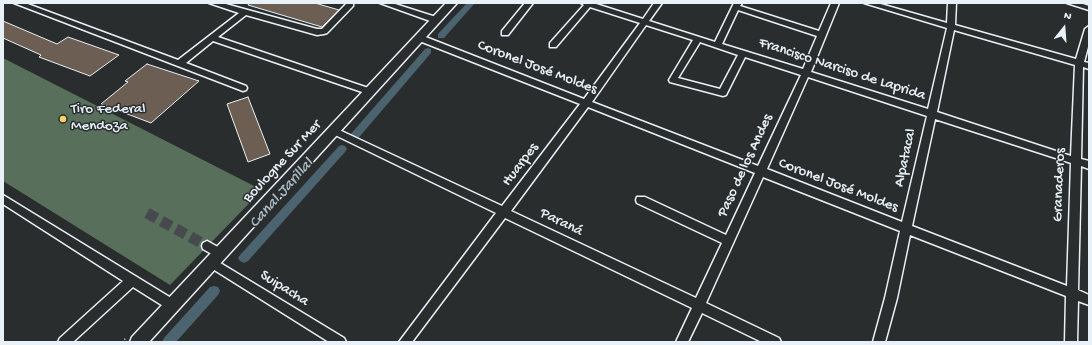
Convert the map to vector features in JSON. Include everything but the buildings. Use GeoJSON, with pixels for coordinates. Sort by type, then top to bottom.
{"type":"FeatureCollection","features":[{"type":"Feature","properties":{"kind":"main road","name":"Boulogne Sur Mer"},"geometry":{"type":"LineString","coordinates":[[138,342],[452,3]]}},
{"type":"Feature","properties":{"kind":"street"},"geometry":{"type":"LineString","coordinates":[[18,3],[243,88]]}},
{"type":"Feature","properties":{"kind":"street"},"geometry":{"type":"LineString","coordinates":[[212,3],[243,13],[317,32],[324,31],[350,4]]}},
{"type":"Feature","properties":{"kind":"street"},"geometry":{"type":"LineString","coordinates":[[384,3],[436,20]]}},
{"type":"Feature","properties":{"kind":"street"},"geometry":{"type":"LineString","coordinates":[[505,33],[529,3]]}},
{"type":"Feature","properties":{"kind":"street","name":"Huarpes"},"geometry":{"type":"LineString","coordinates":[[405,342],[586,103],[646,22],[658,3]]}},
{"type":"Feature","properties":{"kind":"street","name":"Paso de los Andes"},"geometry":{"type":"LineString","coordinates":[[682,342],[806,73],[835,3]]}},
{"type":"Feature","properties":{"kind":"street"},"geometry":{"type":"LineString","coordinates":[[868,3],[1084,65]]}},
{"type":"Feature","properties":{"kind":"street","name":"Alpatacal"},"geometry":{"type":"LineString","coordinates":[[880,342],[951,26],[952,3]]}},
{"type":"Feature","properties":{"kind":"street"},"geometry":{"type":"LineString","coordinates":[[1071,3],[1089,8]]}},
{"type":"Feature","properties":{"kind":"street"},"geometry":{"type":"LineString","coordinates":[[553,45],[587,4]]}},
{"type":"Feature","properties":{"kind":"street","name":"Francisco Narciso de Laprida"},"geometry":{"type":"LineString","coordinates":[[587,4],[718,44],[1089,165]]}},
{"type":"Feature","properties":{"kind":"street"},"geometry":{"type":"LineString","coordinates":[[718,44],[737,5],[822,35]]}},
{"type":"Feature","properties":{"kind":"street"},"geometry":{"type":"LineString","coordinates":[[179,64],[243,13]]}},
{"type":"Feature","properties":{"kind":"street","name":"Granaderos"},"geometry":{"type":"LineString","coordinates":[[1070,342],[1076,161],[1084,65],[1089,29]]}},
{"type":"Feature","properties":{"kind":"street"},"geometry":{"type":"LineString","coordinates":[[212,38],[371,92]]}},
{"type":"Feature","properties":{"kind":"street","name":"Coronel José Moldes"},"geometry":{"type":"LineString","coordinates":[[420,38],[1089,300]]}},
{"type":"Feature","properties":{"kind":"street"},"geometry":{"type":"LineString","coordinates":[[698,38],[673,80],[723,93],[743,53]]}},
{"type":"Feature","properties":{"kind":"street","name":"Paraná"},"geometry":{"type":"LineString","coordinates":[[334,131],[775,342]]}},
{"type":"Feature","properties":{"kind":"street"},"geometry":{"type":"LineString","coordinates":[[3,199],[172,305]]}},
{"type":"Feature","properties":{"kind":"street"},"geometry":{"type":"LineString","coordinates":[[641,200],[728,241]]}},
{"type":"Feature","properties":{"kind":"street","name":"Suipacha"},"geometry":{"type":"LineString","coordinates":[[207,246],[217,258],[340,342]]}},
{"type":"Feature","properties":{"kind":"street"},"geometry":{"type":"LineString","coordinates":[[64,342],[132,280]]}},
{"type":"Feature","properties":{"kind":"green space","name":"Tiro Federal Mendoza"},"geometry":{"type":"Polygon","coordinates":[[[3,58],[262,190],[170,285],[3,181],[3,58]]]}},
{"type":"Feature","properties":{"kind":"waterway","name":"Canal Jarillal"},"geometry":{"type":"LineString","coordinates":[[441,36],[471,3]]}},
{"type":"Feature","properties":{"kind":"waterway","name":"Canal Jarillal"},"geometry":{"type":"LineString","coordinates":[[352,139],[428,51]]}},
{"type":"Feature","properties":{"kind":"waterway","name":"Canal Jarillal"},"geometry":{"type":"LineString","coordinates":[[244,258],[342,149]]}},
{"type":"Feature","properties":{"kind":"waterway","name":"Canal Jarillal"},"geometry":{"type":"LineString","coordinates":[[168,342],[214,291]]}},
{"type":"Feature","properties":{"kind":"tunnel"},"geometry":{"type":"LineString","coordinates":[[147,213],[207,246]]}},
{"type":"Feature","properties":{"kind":"place","name":"Tiro Federal Mendoza"},"geometry":{"type":"Point","coordinates":[63,119]}}]}
